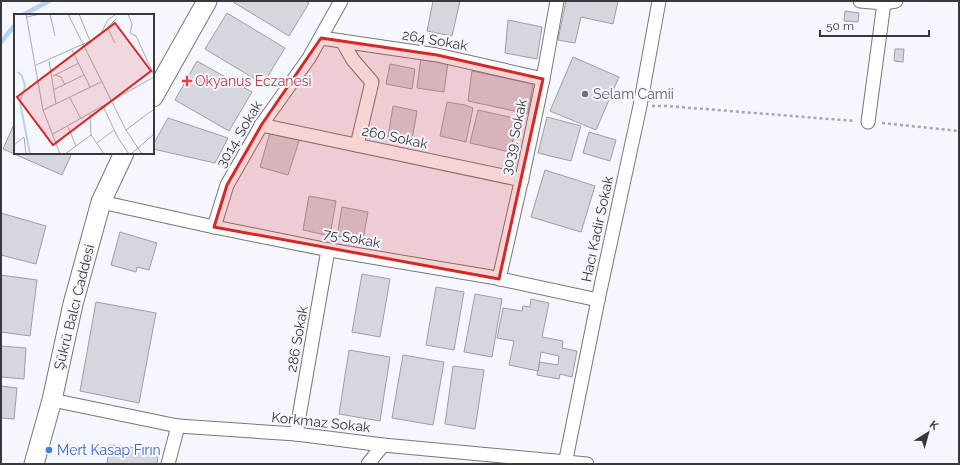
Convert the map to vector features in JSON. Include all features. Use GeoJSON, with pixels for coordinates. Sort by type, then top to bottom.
{"type":"FeatureCollection","features":[{"type":"Feature","properties":{"kind":"street"},"geometry":{"type":"LineString","coordinates":[[154,95],[207,1]]}},
{"type":"Feature","properties":{"kind":"street","name":"3014. Sokak"},"geometry":{"type":"LineString","coordinates":[[214,227],[227,185],[261,125],[309,58],[341,1]]}},
{"type":"Feature","properties":{"kind":"street","name":"3039. Sokak"},"geometry":{"type":"LineString","coordinates":[[499,279],[522,180],[543,79],[557,1]]}},
{"type":"Feature","properties":{"kind":"street","name":"Hacı Kadir Sokak"},"geometry":{"type":"LineString","coordinates":[[565,463],[598,300],[640,106],[658,1]]}},
{"type":"Feature","properties":{"kind":"street"},"geometry":{"type":"LineString","coordinates":[[860,1],[890,2],[868,122]]}},
{"type":"Feature","properties":{"kind":"street","name":"264 Sokak"},"geometry":{"type":"LineString","coordinates":[[321,38],[437,55],[543,79]]}},
{"type":"Feature","properties":{"kind":"street"},"geometry":{"type":"LineString","coordinates":[[342,41],[353,60],[372,82],[357,145]]}},
{"type":"Feature","properties":{"kind":"street","name":"260 Sokak"},"geometry":{"type":"LineString","coordinates":[[261,125],[522,180]]}},
{"type":"Feature","properties":{"kind":"street","name":"Şükrü Balcı Caddesi"},"geometry":{"type":"LineString","coordinates":[[34,464],[52,400],[72,304],[102,202],[124,154]]}},
{"type":"Feature","properties":{"kind":"street","name":"75 Sokak"},"geometry":{"type":"LineString","coordinates":[[102,202],[328,250],[499,279],[598,300]]}},
{"type":"Feature","properties":{"kind":"street","name":"286 Sokak"},"geometry":{"type":"LineString","coordinates":[[296,434],[328,250]]}},
{"type":"Feature","properties":{"kind":"street","name":"Korkmaz Sokak"},"geometry":{"type":"LineString","coordinates":[[52,400],[178,426],[296,434],[493,459],[587,464]]}},
{"type":"Feature","properties":{"kind":"street"},"geometry":{"type":"LineString","coordinates":[[168,464],[178,426]]}},
{"type":"Feature","properties":{"kind":"street"},"geometry":{"type":"LineString","coordinates":[[368,464],[382,445]]}},
{"type":"Feature","properties":{"kind":"path"},"geometry":{"type":"LineString","coordinates":[[640,106],[667,106],[868,122],[959,131]]}},
{"type":"Feature","properties":{"kind":"highlighted area"},"geometry":{"type":"Polygon","coordinates":[[[321,38],[437,55],[543,79],[499,279],[214,227],[227,185],[262,124],[321,38]]]}},
{"type":"Feature","properties":{"kind":"building"},"geometry":{"type":"Polygon","coordinates":[[[305,1],[309,3],[289,36],[233,2],[305,1]]]}},
{"type":"Feature","properties":{"kind":"building"},"geometry":{"type":"Polygon","coordinates":[[[433,1],[460,1],[452,36],[427,31],[433,1]]]}},
{"type":"Feature","properties":{"kind":"building"},"geometry":{"type":"Polygon","coordinates":[[[566,1],[618,1],[613,24],[581,17],[575,43],[558,40],[566,1]]]}},
{"type":"Feature","properties":{"kind":"building"},"geometry":{"type":"Polygon","coordinates":[[[845,11],[859,13],[858,22],[844,21],[845,11]]]}},
{"type":"Feature","properties":{"kind":"building"},"geometry":{"type":"Polygon","coordinates":[[[227,13],[285,48],[263,84],[205,49],[227,13]]]}},
{"type":"Feature","properties":{"kind":"building"},"geometry":{"type":"Polygon","coordinates":[[[508,20],[542,27],[537,59],[505,53],[508,20]]]}},
{"type":"Feature","properties":{"kind":"building"},"geometry":{"type":"Polygon","coordinates":[[[895,49],[904,49],[903,62],[894,61],[895,49]]]}},
{"type":"Feature","properties":{"kind":"building"},"geometry":{"type":"Polygon","coordinates":[[[421,57],[448,62],[444,92],[417,88],[421,57]]]}},
{"type":"Feature","properties":{"kind":"building","name":"Selam Camii"},"geometry":{"type":"Polygon","coordinates":[[[573,57],[619,77],[596,130],[550,111],[573,57]]]}},
{"type":"Feature","properties":{"kind":"building"},"geometry":{"type":"Polygon","coordinates":[[[197,61],[252,92],[229,131],[175,100],[197,61]]]}},
{"type":"Feature","properties":{"kind":"building"},"geometry":{"type":"Polygon","coordinates":[[[390,64],[415,69],[412,89],[386,84],[390,64]]]}},
{"type":"Feature","properties":{"kind":"building"},"geometry":{"type":"Polygon","coordinates":[[[472,71],[533,84],[528,114],[468,101],[472,71]]]}},
{"type":"Feature","properties":{"kind":"building"},"geometry":{"type":"Polygon","coordinates":[[[447,102],[473,108],[466,142],[440,136],[447,102]]]}},
{"type":"Feature","properties":{"kind":"building"},"geometry":{"type":"Polygon","coordinates":[[[393,106],[417,111],[412,140],[388,137],[393,106]]]}},
{"type":"Feature","properties":{"kind":"building"},"geometry":{"type":"Polygon","coordinates":[[[478,110],[518,119],[510,152],[470,143],[478,110]]]}},
{"type":"Feature","properties":{"kind":"building"},"geometry":{"type":"Polygon","coordinates":[[[547,117],[581,126],[571,161],[538,153],[547,117]]]}},
{"type":"Feature","properties":{"kind":"building"},"geometry":{"type":"Polygon","coordinates":[[[168,118],[228,138],[215,163],[154,149],[154,143],[168,118]]]}},
{"type":"Feature","properties":{"kind":"building"},"geometry":{"type":"Polygon","coordinates":[[[14,124],[14,154],[3,149],[14,124]]]}},
{"type":"Feature","properties":{"kind":"building"},"geometry":{"type":"Polygon","coordinates":[[[271,129],[300,138],[288,175],[260,167],[271,129]]]}},
{"type":"Feature","properties":{"kind":"building"},"geometry":{"type":"Polygon","coordinates":[[[589,132],[616,140],[610,161],[583,153],[589,132]]]}},
{"type":"Feature","properties":{"kind":"building"},"geometry":{"type":"Polygon","coordinates":[[[14,154],[72,154],[62,175],[14,154]]]}},
{"type":"Feature","properties":{"kind":"building"},"geometry":{"type":"Polygon","coordinates":[[[545,170],[595,186],[581,232],[531,217],[545,170]]]}},
{"type":"Feature","properties":{"kind":"building"},"geometry":{"type":"Polygon","coordinates":[[[309,196],[336,201],[330,236],[303,230],[309,196]]]}},
{"type":"Feature","properties":{"kind":"building"},"geometry":{"type":"Polygon","coordinates":[[[342,207],[368,212],[363,240],[337,236],[342,207]]]}},
{"type":"Feature","properties":{"kind":"building"},"geometry":{"type":"Polygon","coordinates":[[[1,213],[46,226],[36,264],[1,255],[1,213]]]}},
{"type":"Feature","properties":{"kind":"building"},"geometry":{"type":"Polygon","coordinates":[[[120,232],[157,243],[149,270],[137,267],[136,272],[111,265],[120,232]]]}},
{"type":"Feature","properties":{"kind":"building"},"geometry":{"type":"Polygon","coordinates":[[[362,274],[390,279],[380,337],[352,332],[362,274]]]}},
{"type":"Feature","properties":{"kind":"building"},"geometry":{"type":"Polygon","coordinates":[[[1,275],[37,280],[30,336],[1,332],[1,275]]]}},
{"type":"Feature","properties":{"kind":"building"},"geometry":{"type":"Polygon","coordinates":[[[436,287],[464,292],[454,350],[426,345],[436,287]]]}},
{"type":"Feature","properties":{"kind":"building"},"geometry":{"type":"Polygon","coordinates":[[[475,294],[502,299],[492,357],[464,352],[475,294]]]}},
{"type":"Feature","properties":{"kind":"building"},"geometry":{"type":"Polygon","coordinates":[[[531,299],[549,303],[542,337],[563,341],[562,348],[577,351],[572,377],[560,374],[559,379],[537,375],[538,371],[509,365],[514,341],[497,338],[503,308],[522,311],[523,306],[530,307],[531,299]],[[541,352],[538,370],[540,362],[558,365],[559,356],[541,352]]]}},
{"type":"Feature","properties":{"kind":"building"},"geometry":{"type":"Polygon","coordinates":[[[96,302],[156,313],[139,403],[80,391],[96,302]]]}},
{"type":"Feature","properties":{"kind":"building"},"geometry":{"type":"Polygon","coordinates":[[[1,346],[26,348],[24,379],[1,377],[1,346]]]}},
{"type":"Feature","properties":{"kind":"building"},"geometry":{"type":"Polygon","coordinates":[[[349,350],[390,357],[380,421],[339,414],[349,350]]]}},
{"type":"Feature","properties":{"kind":"building"},"geometry":{"type":"Polygon","coordinates":[[[403,355],[444,362],[433,425],[392,418],[403,355]]]}},
{"type":"Feature","properties":{"kind":"building"},"geometry":{"type":"Polygon","coordinates":[[[453,366],[484,370],[475,429],[445,424],[453,366]]]}},
{"type":"Feature","properties":{"kind":"building"},"geometry":{"type":"Polygon","coordinates":[[[1,386],[17,388],[14,419],[1,418],[1,386]]]}},
{"type":"Feature","properties":{"kind":"building"},"geometry":{"type":"Polygon","coordinates":[[[109,445],[159,450],[157,464],[107,464],[109,445]]]}},
{"type":"Feature","properties":{"kind":"waterway"},"geometry":{"type":"LineString","coordinates":[[25,14],[49,1]]}},
{"type":"Feature","properties":{"kind":"waterway"},"geometry":{"type":"LineString","coordinates":[[1,42],[14,26]]}},
{"type":"Feature","properties":{"kind":"place","name":"Okyanus Eczanesi"},"geometry":{"type":"Point","coordinates":[187,81]}},
{"type":"Feature","properties":{"kind":"place","name":"Selam Camii"},"geometry":{"type":"Point","coordinates":[585,94]}},
{"type":"Feature","properties":{"kind":"place","name":"Mert Kasap Fırın"},"geometry":{"type":"Point","coordinates":[49,450]}}]}
